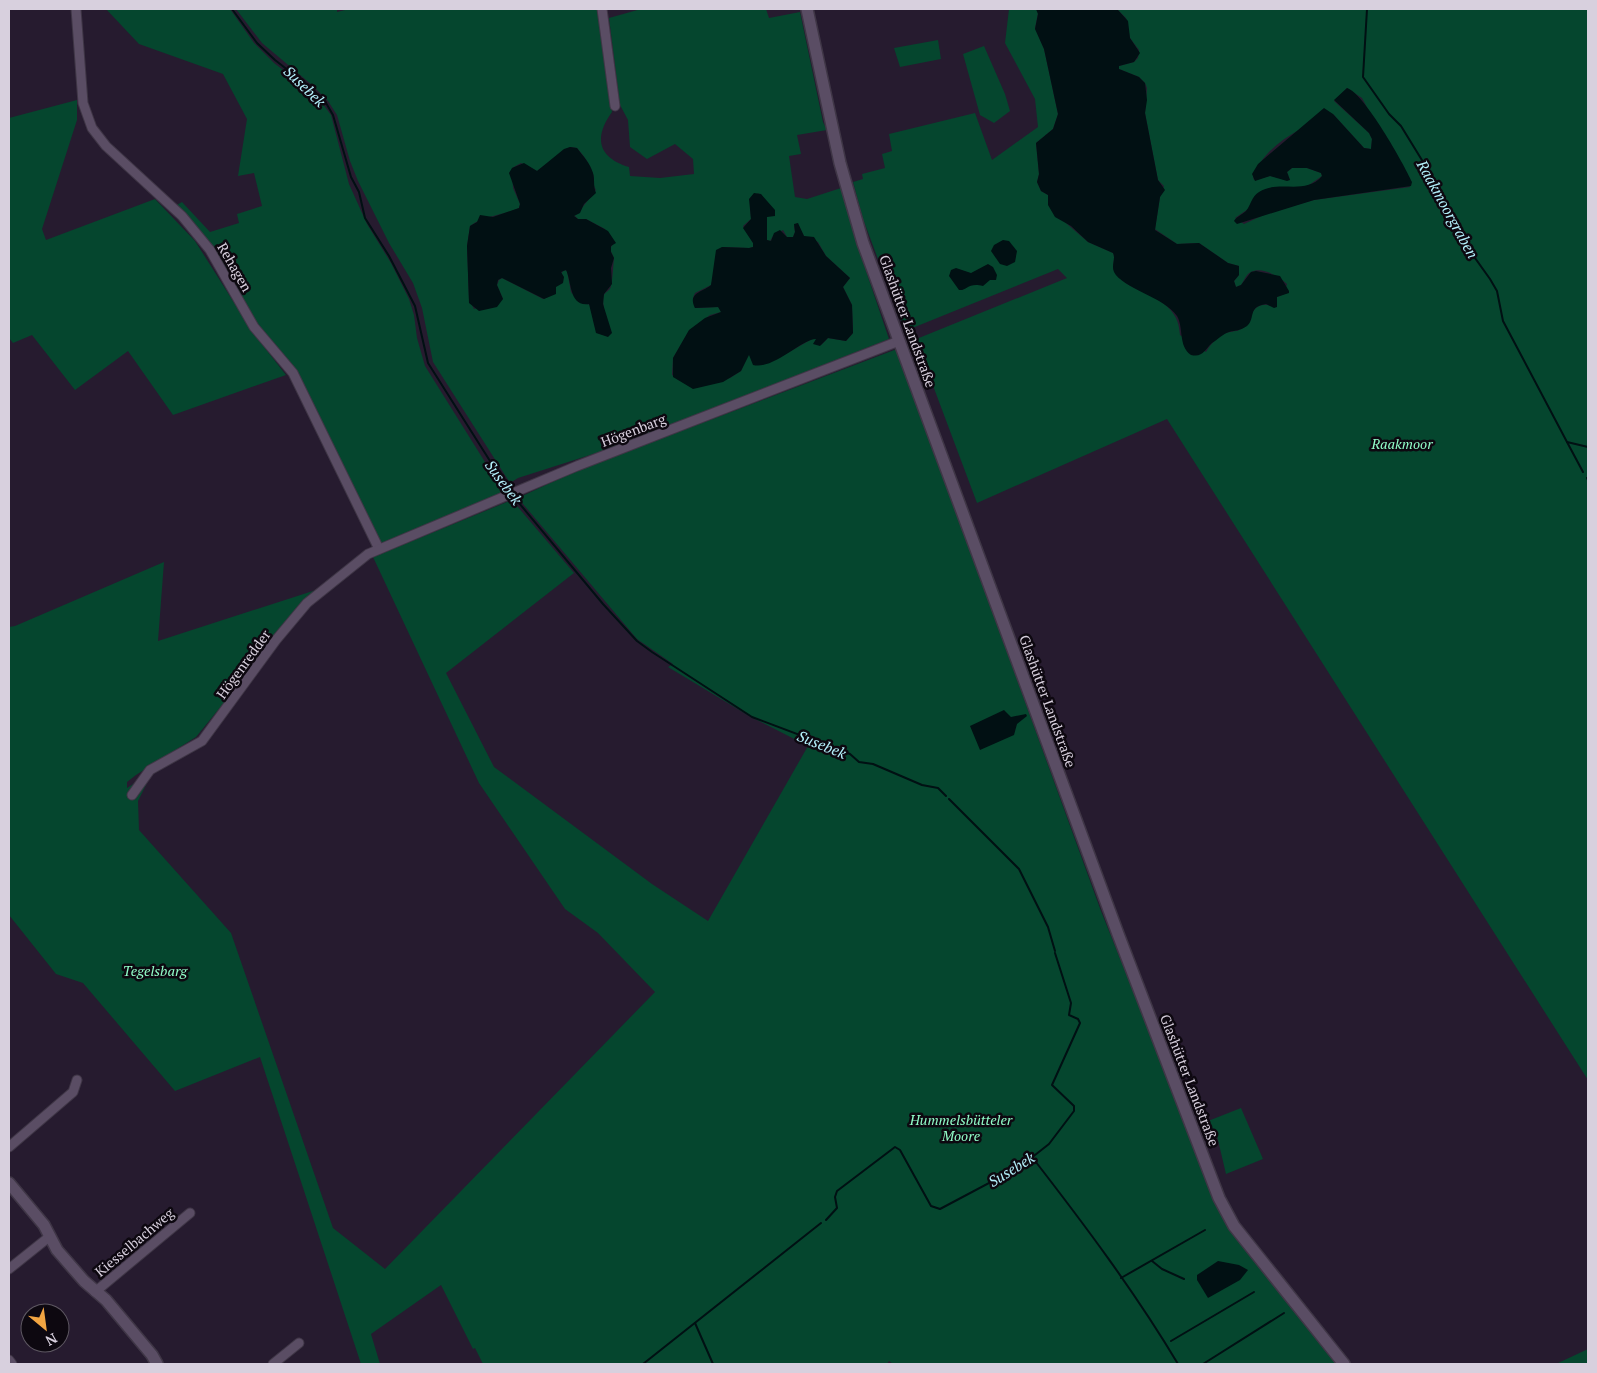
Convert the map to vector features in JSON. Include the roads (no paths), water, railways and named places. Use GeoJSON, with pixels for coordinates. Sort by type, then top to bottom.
{"type":"FeatureCollection","features":[{"type":"Feature","properties":{"kind":"street","name":"Rehagen"},"geometry":{"type":"LineString","coordinates":[[76,9],[83,103],[92,128],[106,146],[182,216],[210,250],[254,327],[293,373],[379,549]]}},
{"type":"Feature","properties":{"kind":"street"},"geometry":{"type":"LineString","coordinates":[[602,9],[615,106]]}},
{"type":"Feature","properties":{"kind":"street","name":"Glashütter Landstraße"},"geometry":{"type":"LineString","coordinates":[[807,9],[844,180],[863,242],[1118,934],[1219,1198],[1234,1226],[1344,1364]]}},
{"type":"Feature","properties":{"kind":"street","name":"Högenbarg"},"geometry":{"type":"LineString","coordinates":[[379,549],[508,497],[577,466],[899,341]]}},
{"type":"Feature","properties":{"kind":"street","name":"Högenredder"},"geometry":{"type":"LineString","coordinates":[[132,795],[150,770],[197,745],[206,737],[276,640],[307,603],[346,570],[379,549]]}},
{"type":"Feature","properties":{"kind":"street"},"geometry":{"type":"LineString","coordinates":[[9,1148],[73,1092],[77,1080]]}},
{"type":"Feature","properties":{"kind":"street"},"geometry":{"type":"LineString","coordinates":[[9,1183],[44,1225],[49,1237]]}},
{"type":"Feature","properties":{"kind":"street"},"geometry":{"type":"LineString","coordinates":[[9,1192],[39,1230],[49,1237],[95,1292],[106,1300],[152,1355],[156,1364]]}},
{"type":"Feature","properties":{"kind":"street","name":"Kiesselbachweg"},"geometry":{"type":"LineString","coordinates":[[95,1292],[190,1213]]}},
{"type":"Feature","properties":{"kind":"street"},"geometry":{"type":"LineString","coordinates":[[9,1269],[49,1237]]}},
{"type":"Feature","properties":{"kind":"street"},"geometry":{"type":"LineString","coordinates":[[273,1364],[299,1343]]}},
{"type":"Feature","properties":{"kind":"street"},"geometry":{"type":"LineString","coordinates":[[9,1360],[12,1364]]}},
{"type":"Feature","properties":{"kind":"waterway","name":"Susebek"},"geometry":{"type":"LineString","coordinates":[[232,9],[257,43],[312,89],[326,103],[333,115],[351,177],[359,192],[365,218],[389,256],[415,306],[428,363],[509,491]]}},
{"type":"Feature","properties":{"kind":"waterway","name":"Raakmoorgraben"},"geometry":{"type":"LineString","coordinates":[[1367,9],[1363,77],[1389,114],[1401,126],[1436,183],[1465,244],[1497,291],[1503,321],[1567,442],[1588,447]]}},
{"type":"Feature","properties":{"kind":"waterway"},"geometry":{"type":"LineString","coordinates":[[1567,442],[1583,472]]}},
{"type":"Feature","properties":{"kind":"waterway","name":"Susebek"},"geometry":{"type":"LineString","coordinates":[[514,497],[603,604],[637,641],[652,652],[752,717],[850,754],[859,762],[873,764],[922,785],[938,788],[946,796]]}},
{"type":"Feature","properties":{"kind":"waterway","name":"Susebek"},"geometry":{"type":"LineString","coordinates":[[949,799],[1019,869],[1048,927],[1055,951]]}},
{"type":"Feature","properties":{"kind":"waterway","name":"Susebek"},"geometry":{"type":"LineString","coordinates":[[826,1220],[837,1208],[835,1197],[837,1191],[895,1147],[900,1150],[931,1206],[940,1209],[1021,1166],[1049,1144],[1074,1111],[1074,1106],[1052,1085],[1080,1023],[1078,1019],[1069,1015],[1071,1003],[1055,953]]}},
{"type":"Feature","properties":{"kind":"waterway"},"geometry":{"type":"LineString","coordinates":[[1032,1157],[1108,1259],[1178,1364]]}},
{"type":"Feature","properties":{"kind":"waterway","name":"Susebek"},"geometry":{"type":"LineString","coordinates":[[643,1364],[821,1223]]}},
{"type":"Feature","properties":{"kind":"waterway"},"geometry":{"type":"LineString","coordinates":[[1121,1278],[1205,1230]]}},
{"type":"Feature","properties":{"kind":"waterway"},"geometry":{"type":"LineString","coordinates":[[1152,1261],[1162,1269],[1184,1279]]}},
{"type":"Feature","properties":{"kind":"waterway"},"geometry":{"type":"LineString","coordinates":[[1171,1341],[1254,1292]]}},
{"type":"Feature","properties":{"kind":"waterway"},"geometry":{"type":"LineString","coordinates":[[1203,1364],[1284,1313]]}},
{"type":"Feature","properties":{"kind":"waterway"},"geometry":{"type":"LineString","coordinates":[[695,1323],[713,1364]]}},
{"type":"Feature","properties":{"kind":"park label","name":"Raakmoor"},"geometry":{"type":"Point","coordinates":[1402,443]}},
{"type":"Feature","properties":{"kind":"park label","name":"Tegelsbarg"},"geometry":{"type":"Point","coordinates":[155,970]}},
{"type":"Feature","properties":{"kind":"park label","name":"Hummelsbütteler Moore"},"geometry":{"type":"Point","coordinates":[961,1128]}}]}
